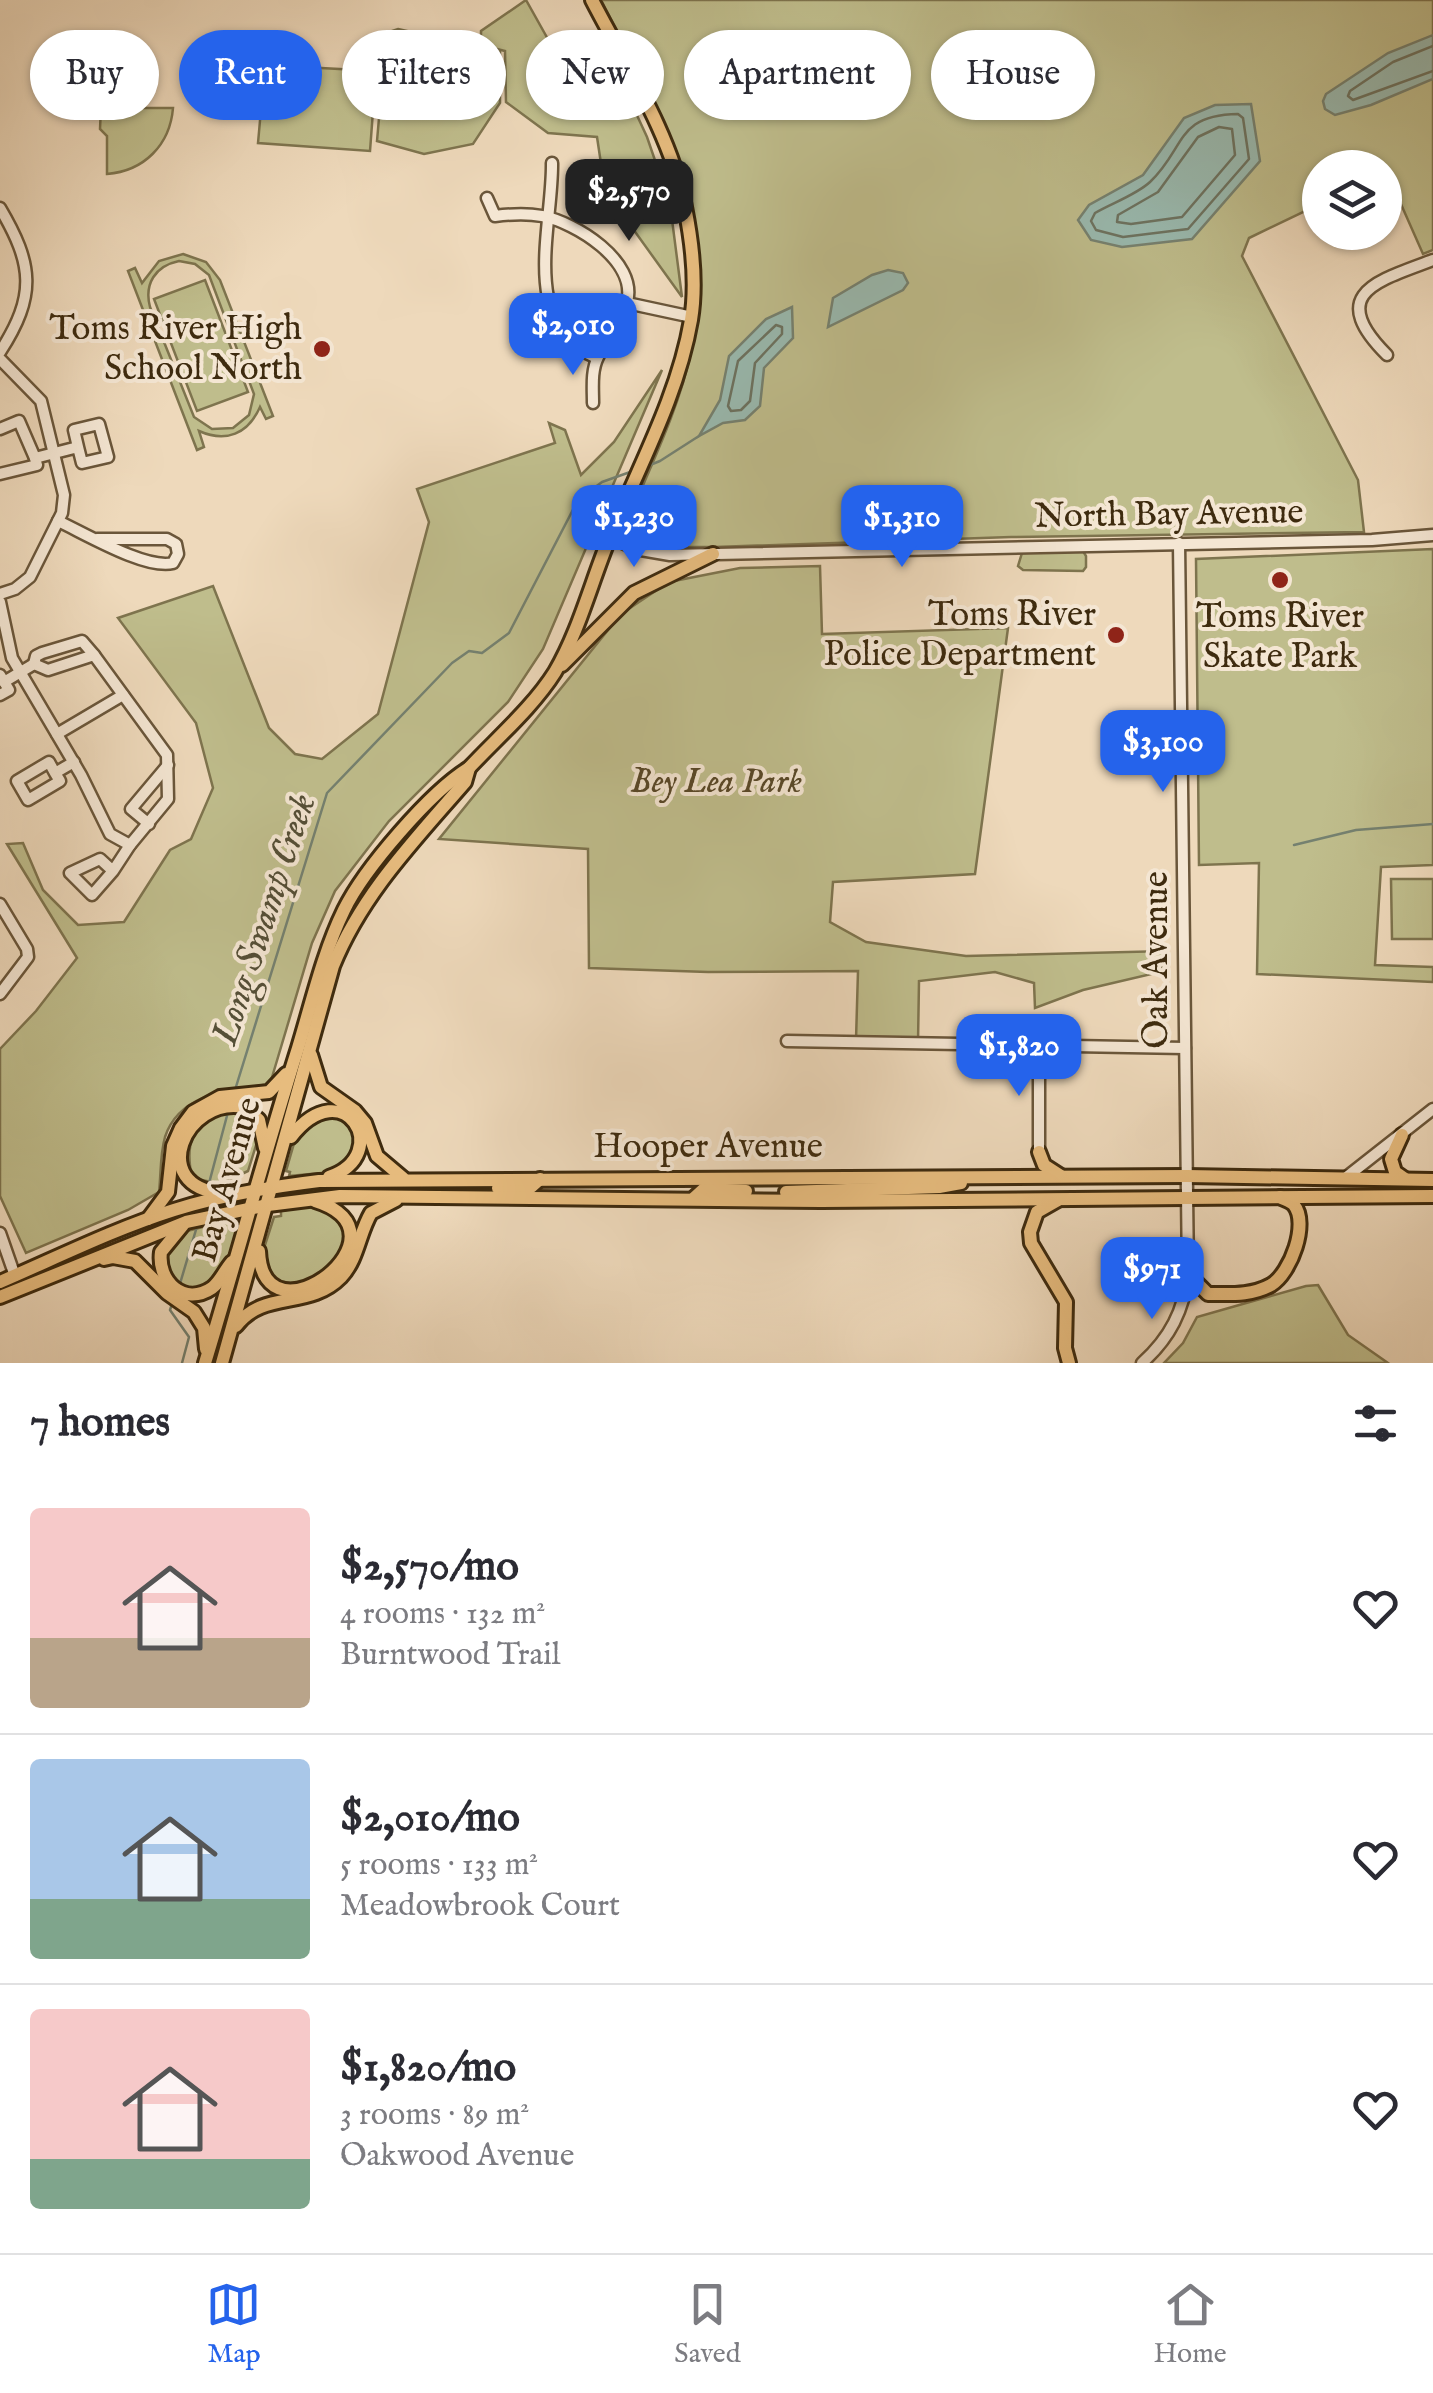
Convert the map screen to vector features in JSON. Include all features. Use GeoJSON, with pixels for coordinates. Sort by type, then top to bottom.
{"type":"FeatureCollection","features":[{"type":"Feature","properties":{"kind":"main road","name":"Bay Avenue"},"geometry":{"type":"LineString","coordinates":[[209,1361],[231,1299],[236,1256],[291,1068],[345,907],[376,861],[420,812],[469,768],[554,674],[676,374],[692,317],[690,234],[672,163],[592,0]]}},
{"type":"Feature","properties":{"kind":"main road"},"geometry":{"type":"LineString","coordinates":[[554,674],[634,593],[713,554]]}},
{"type":"Feature","properties":{"kind":"main road","name":"Bay Avenue"},"geometry":{"type":"LineString","coordinates":[[222,1363],[333,966],[358,912],[465,782],[469,768]]}},
{"type":"Feature","properties":{"kind":"main road"},"geometry":{"type":"LineString","coordinates":[[310,1050],[321,1086],[365,1123],[377,1156],[405,1179]]}},
{"type":"Feature","properties":{"kind":"main road"},"geometry":{"type":"LineString","coordinates":[[147,1220],[168,1192],[173,1146],[186,1120],[206,1103],[268,1092],[291,1068]]}},
{"type":"Feature","properties":{"kind":"main road"},"geometry":{"type":"LineString","coordinates":[[232,1101],[259,1120],[266,1155]]}},
{"type":"Feature","properties":{"kind":"main road"},"geometry":{"type":"LineString","coordinates":[[206,1200],[183,1174],[183,1142],[198,1120],[232,1101]]}},
{"type":"Feature","properties":{"kind":"main road"},"geometry":{"type":"LineString","coordinates":[[286,1143],[302,1122],[317,1112],[341,1113],[352,1120],[360,1138],[358,1156],[346,1170],[320,1181]]}},
{"type":"Feature","properties":{"kind":"main road"},"geometry":{"type":"LineString","coordinates":[[1402,1136],[1391,1160],[1395,1172],[1407,1180]]}},
{"type":"Feature","properties":{"kind":"main road"},"geometry":{"type":"LineString","coordinates":[[1039,1152],[1044,1164],[1064,1177]]}},
{"type":"Feature","properties":{"kind":"main road"},"geometry":{"type":"LineString","coordinates":[[1014,1178],[1034,1164],[1039,1152]]}},
{"type":"Feature","properties":{"kind":"main road","name":"Hooper Avenue"},"geometry":{"type":"LineString","coordinates":[[0,1282],[147,1220],[206,1200],[320,1181],[1187,1176],[1433,1180]]}},
{"type":"Feature","properties":{"kind":"main road"},"geometry":{"type":"LineString","coordinates":[[442,1196],[454,1189],[523,1188],[541,1178]]}},
{"type":"Feature","properties":{"kind":"main road"},"geometry":{"type":"LineString","coordinates":[[640,1178],[664,1199]]}},
{"type":"Feature","properties":{"kind":"main road"},"geometry":{"type":"LineString","coordinates":[[693,1199],[704,1190],[788,1192],[940,1187],[988,1178]]}},
{"type":"Feature","properties":{"kind":"main road"},"geometry":{"type":"LineString","coordinates":[[232,1332],[246,1313],[258,1306],[307,1297],[336,1282],[354,1258],[371,1213],[381,1205],[413,1196]]}},
{"type":"Feature","properties":{"kind":"main road","name":"Hooper Avenue"},"geometry":{"type":"LineString","coordinates":[[206,1200],[250,1208],[308,1199],[413,1196],[821,1201],[1433,1196]]}},
{"type":"Feature","properties":{"kind":"main road"},"geometry":{"type":"LineString","coordinates":[[1188,1274],[1208,1294],[1246,1294],[1280,1278],[1290,1266],[1297,1245],[1297,1212],[1294,1205],[1278,1196]]}},
{"type":"Feature","properties":{"kind":"main road"},"geometry":{"type":"LineString","coordinates":[[1068,1197],[1048,1202],[1037,1212],[1030,1232],[1032,1243],[1066,1302],[1069,1363]]}},
{"type":"Feature","properties":{"kind":"main road"},"geometry":{"type":"LineString","coordinates":[[258,1241],[261,1270],[276,1287],[302,1289],[329,1275],[350,1244],[349,1226],[340,1212],[308,1199]]}},
{"type":"Feature","properties":{"kind":"main road","name":"Hooper Avenue"},"geometry":{"type":"LineString","coordinates":[[0,1297],[188,1221],[206,1200]]}},
{"type":"Feature","properties":{"kind":"main road"},"geometry":{"type":"LineString","coordinates":[[188,1221],[164,1248],[160,1259],[165,1280],[200,1318],[209,1361]]}},
{"type":"Feature","properties":{"kind":"main road"},"geometry":{"type":"LineString","coordinates":[[82,1263],[113,1256],[131,1260],[177,1295],[213,1287],[236,1256]]}},
{"type":"Feature","properties":{"kind":"street"},"geometry":{"type":"LineString","coordinates":[[552,163],[543,268],[548,299],[570,342],[597,358]]}},
{"type":"Feature","properties":{"kind":"street"},"geometry":{"type":"LineString","coordinates":[[487,198],[495,216],[547,216],[592,240],[618,260],[628,282],[627,303],[597,358],[592,403]]}},
{"type":"Feature","properties":{"kind":"street"},"geometry":{"type":"LineString","coordinates":[[0,208],[20,241],[28,274],[18,319],[0,356],[36,393],[44,409],[64,495],[58,521],[30,577],[14,590],[0,594]]}},
{"type":"Feature","properties":{"kind":"street"},"geometry":{"type":"LineString","coordinates":[[1388,355],[1369,337],[1359,310],[1361,300],[1375,282],[1433,260]]}},
{"type":"Feature","properties":{"kind":"street"},"geometry":{"type":"LineString","coordinates":[[627,303],[692,317]]}},
{"type":"Feature","properties":{"kind":"street"},"geometry":{"type":"LineString","coordinates":[[0,429],[19,421],[37,465],[0,474]]}},
{"type":"Feature","properties":{"kind":"street"},"geometry":{"type":"LineString","coordinates":[[35,458],[78,447]]}},
{"type":"Feature","properties":{"kind":"street"},"geometry":{"type":"LineString","coordinates":[[58,521],[97,539],[163,565],[173,563],[178,554],[176,544],[167,539],[97,539]]}},
{"type":"Feature","properties":{"kind":"street","name":"North Bay Avenue"},"geometry":{"type":"LineString","coordinates":[[610,538],[653,554],[713,554],[1433,535]]}},
{"type":"Feature","properties":{"kind":"street","name":"Oak Avenue"},"geometry":{"type":"LineString","coordinates":[[1142,1363],[1174,1325],[1186,1296],[1188,1274],[1179,543]]}},
{"type":"Feature","properties":{"kind":"street"},"geometry":{"type":"LineString","coordinates":[[0,602],[6,642],[21,672],[74,762],[110,834],[130,845]]}},
{"type":"Feature","properties":{"kind":"street"},"geometry":{"type":"LineString","coordinates":[[0,695],[9,690],[2,678],[34,664],[36,656],[42,653],[82,640],[167,754],[168,799],[112,872]]}},
{"type":"Feature","properties":{"kind":"street"},"geometry":{"type":"LineString","coordinates":[[34,664],[48,670],[94,655]]}},
{"type":"Feature","properties":{"kind":"street"},"geometry":{"type":"LineString","coordinates":[[57,734],[123,695]]}},
{"type":"Feature","properties":{"kind":"street"},"geometry":{"type":"LineString","coordinates":[[55,773],[74,762]]}},
{"type":"Feature","properties":{"kind":"street"},"geometry":{"type":"LineString","coordinates":[[148,824],[131,809],[168,766]]}},
{"type":"Feature","properties":{"kind":"street"},"geometry":{"type":"LineString","coordinates":[[0,904],[28,949],[28,957],[0,994]]}},
{"type":"Feature","properties":{"kind":"street"},"geometry":{"type":"LineString","coordinates":[[1156,1047],[1172,1040],[1185,1027]]}},
{"type":"Feature","properties":{"kind":"street"},"geometry":{"type":"LineString","coordinates":[[787,1041],[1185,1048]]}},
{"type":"Feature","properties":{"kind":"street"},"geometry":{"type":"LineString","coordinates":[[1038,1046],[1039,1152]]}},
{"type":"Feature","properties":{"kind":"street"},"geometry":{"type":"LineString","coordinates":[[1156,1047],[1185,1068]]}},
{"type":"Feature","properties":{"kind":"street"},"geometry":{"type":"LineString","coordinates":[[1343,1180],[1433,1109]]}},
{"type":"Feature","properties":{"kind":"street"},"geometry":{"type":"LineString","coordinates":[[0,1233],[15,1276]]}},
{"type":"Feature","properties":{"kind":"green space"},"geometry":{"type":"Polygon","coordinates":[[[526,0],[543,30],[526,30],[526,117],[506,102],[506,30],[482,30],[526,0]]]}},
{"type":"Feature","properties":{"kind":"green space"},"geometry":{"type":"Polygon","coordinates":[[[601,0],[1433,0],[1433,250],[1423,254],[1402,206],[1402,150],[1302,150],[1302,213],[1249,238],[1242,256],[1358,480],[1364,532],[1011,537],[715,547],[669,547],[629,538],[624,530],[670,420],[691,352],[698,303],[697,256],[691,211],[660,120],[664,120],[664,30],[616,30],[601,0]]]}},
{"type":"Feature","properties":{"kind":"green space"},"geometry":{"type":"Polygon","coordinates":[[[322,68],[342,69],[342,120],[372,120],[370,151],[258,143],[260,120],[322,120],[322,68]]]}},
{"type":"Feature","properties":{"kind":"green space"},"geometry":{"type":"Polygon","coordinates":[[[159,108],[173,108],[167,134],[153,154],[120,172],[107,174],[107,136],[100,129],[100,120],[159,120],[159,108]]]}},
{"type":"Feature","properties":{"kind":"green space"},"geometry":{"type":"Polygon","coordinates":[[[379,120],[489,120],[473,144],[424,154],[377,141],[379,120]]]}},
{"type":"Feature","properties":{"kind":"green space"},"geometry":{"type":"Polygon","coordinates":[[[530,120],[639,120],[670,204],[682,297],[605,190],[597,137],[548,133],[530,120]]]}},
{"type":"Feature","properties":{"kind":"green space"},"geometry":{"type":"Polygon","coordinates":[[[183,254],[206,262],[220,280],[273,416],[266,419],[260,407],[249,424],[235,434],[218,436],[199,431],[204,447],[197,450],[128,271],[135,268],[142,283],[159,261],[183,254]],[[179,261],[158,272],[150,284],[150,307],[194,417],[212,429],[233,428],[249,415],[254,394],[209,275],[195,264],[179,261]]]}},
{"type":"Feature","properties":{"kind":"green space"},"geometry":{"type":"Polygon","coordinates":[[[205,280],[248,392],[197,411],[154,299],[205,280]]]}},
{"type":"Feature","properties":{"kind":"green space"},"geometry":{"type":"Polygon","coordinates":[[[662,370],[543,649],[508,702],[389,821],[335,891],[312,943],[270,1084],[208,1096],[182,1111],[165,1137],[159,1192],[128,1210],[26,1253],[0,1196],[0,1049],[77,958],[7,844],[23,843],[43,890],[78,925],[124,922],[170,850],[191,839],[213,788],[196,723],[118,618],[213,586],[269,728],[295,754],[322,759],[378,714],[429,522],[417,489],[555,443],[549,423],[565,430],[581,475],[614,442],[662,370]]]}},
{"type":"Feature","properties":{"kind":"green space"},"geometry":{"type":"Polygon","coordinates":[[[1433,549],[1433,865],[1381,867],[1375,965],[1433,967],[1433,982],[1257,974],[1259,863],[1199,865],[1196,559],[1433,549]]]}},
{"type":"Feature","properties":{"kind":"green space"},"geometry":{"type":"Polygon","coordinates":[[[1083,551],[1083,571],[1023,570],[1018,566],[1022,553],[1083,551]]]}},
{"type":"Feature","properties":{"kind":"green space","name":"Bey Lea Park"},"geometry":{"type":"Polygon","coordinates":[[[820,566],[822,634],[1008,628],[975,874],[833,882],[830,922],[866,942],[966,956],[1167,951],[1160,972],[1083,990],[1035,1008],[1034,983],[995,972],[919,981],[918,1043],[856,1040],[858,971],[589,968],[588,849],[439,839],[621,614],[669,582],[740,568],[820,566]]]}},
{"type":"Feature","properties":{"kind":"green space"},"geometry":{"type":"Polygon","coordinates":[[[1391,879],[1433,879],[1433,939],[1392,939],[1391,879]]]}},
{"type":"Feature","properties":{"kind":"green space"},"geometry":{"type":"Polygon","coordinates":[[[224,1112],[241,1112],[255,1122],[258,1139],[248,1171],[221,1184],[192,1178],[189,1155],[193,1138],[204,1124],[224,1112]]]}},
{"type":"Feature","properties":{"kind":"green space"},"geometry":{"type":"Polygon","coordinates":[[[324,1114],[343,1118],[356,1134],[354,1156],[332,1172],[289,1176],[286,1171],[295,1140],[324,1114]]]}},
{"type":"Feature","properties":{"kind":"green space"},"geometry":{"type":"Polygon","coordinates":[[[308,1206],[329,1209],[346,1229],[341,1253],[328,1270],[311,1280],[292,1283],[272,1278],[264,1248],[274,1217],[281,1216],[281,1211],[308,1206]]]}},
{"type":"Feature","properties":{"kind":"green space"},"geometry":{"type":"Polygon","coordinates":[[[234,1219],[238,1223],[220,1274],[202,1288],[192,1289],[176,1280],[164,1256],[183,1232],[234,1219]]]}},
{"type":"Feature","properties":{"kind":"green space"},"geometry":{"type":"Polygon","coordinates":[[[1318,1285],[1348,1335],[1388,1363],[1164,1363],[1183,1343],[1197,1317],[1318,1285]]]}},
{"type":"Feature","properties":{"kind":"water"},"geometry":{"type":"Polygon","coordinates":[[[1433,35],[1433,79],[1371,105],[1335,115],[1325,109],[1326,94],[1388,53],[1433,35]]]}},
{"type":"Feature","properties":{"kind":"water"},"geometry":{"type":"Polygon","coordinates":[[[1251,104],[1260,161],[1192,239],[1122,247],[1091,240],[1078,220],[1089,205],[1143,175],[1184,118],[1215,105],[1251,104]]]}},
{"type":"Feature","properties":{"kind":"water"},"geometry":{"type":"Polygon","coordinates":[[[888,270],[903,273],[908,283],[903,290],[828,327],[833,298],[888,270]]]}},
{"type":"Feature","properties":{"kind":"water"},"geometry":{"type":"Polygon","coordinates":[[[792,307],[793,338],[764,368],[760,406],[745,420],[723,423],[699,436],[720,400],[729,356],[766,319],[792,307]]]}},
{"type":"Feature","properties":{"kind":"waterway","name":"Long Swamp Creek"},"geometry":{"type":"LineString","coordinates":[[645,467],[699,436]]}},
{"type":"Feature","properties":{"kind":"waterway","name":"Long Swamp Creek"},"geometry":{"type":"LineString","coordinates":[[235,1090],[327,793],[452,663],[469,651],[482,653],[509,633],[578,500],[602,482],[633,471]]}},
{"type":"Feature","properties":{"kind":"waterway"},"geometry":{"type":"LineString","coordinates":[[1294,845],[1356,830],[1433,824]]}},
{"type":"Feature","properties":{"kind":"waterway","name":"Long Swamp Creek"},"geometry":{"type":"LineString","coordinates":[[208,1187],[228,1112]]}},
{"type":"Feature","properties":{"kind":"waterway","name":"Long Swamp Creek"},"geometry":{"type":"LineString","coordinates":[[179,1287],[198,1223]]}},
{"type":"Feature","properties":{"kind":"waterway","name":"Long Swamp Creek"},"geometry":{"type":"LineString","coordinates":[[172,1304],[170,1310],[189,1337],[182,1363]]}},
{"type":"Feature","properties":{"kind":"place","name":"Toms River High School North"},"geometry":{"type":"Point","coordinates":[322,349]}},
{"type":"Feature","properties":{"kind":"place","name":"Toms River Skate Park"},"geometry":{"type":"Point","coordinates":[1280,580]}},
{"type":"Feature","properties":{"kind":"place","name":"Toms River Police Department"},"geometry":{"type":"Point","coordinates":[1116,635]}}]}
